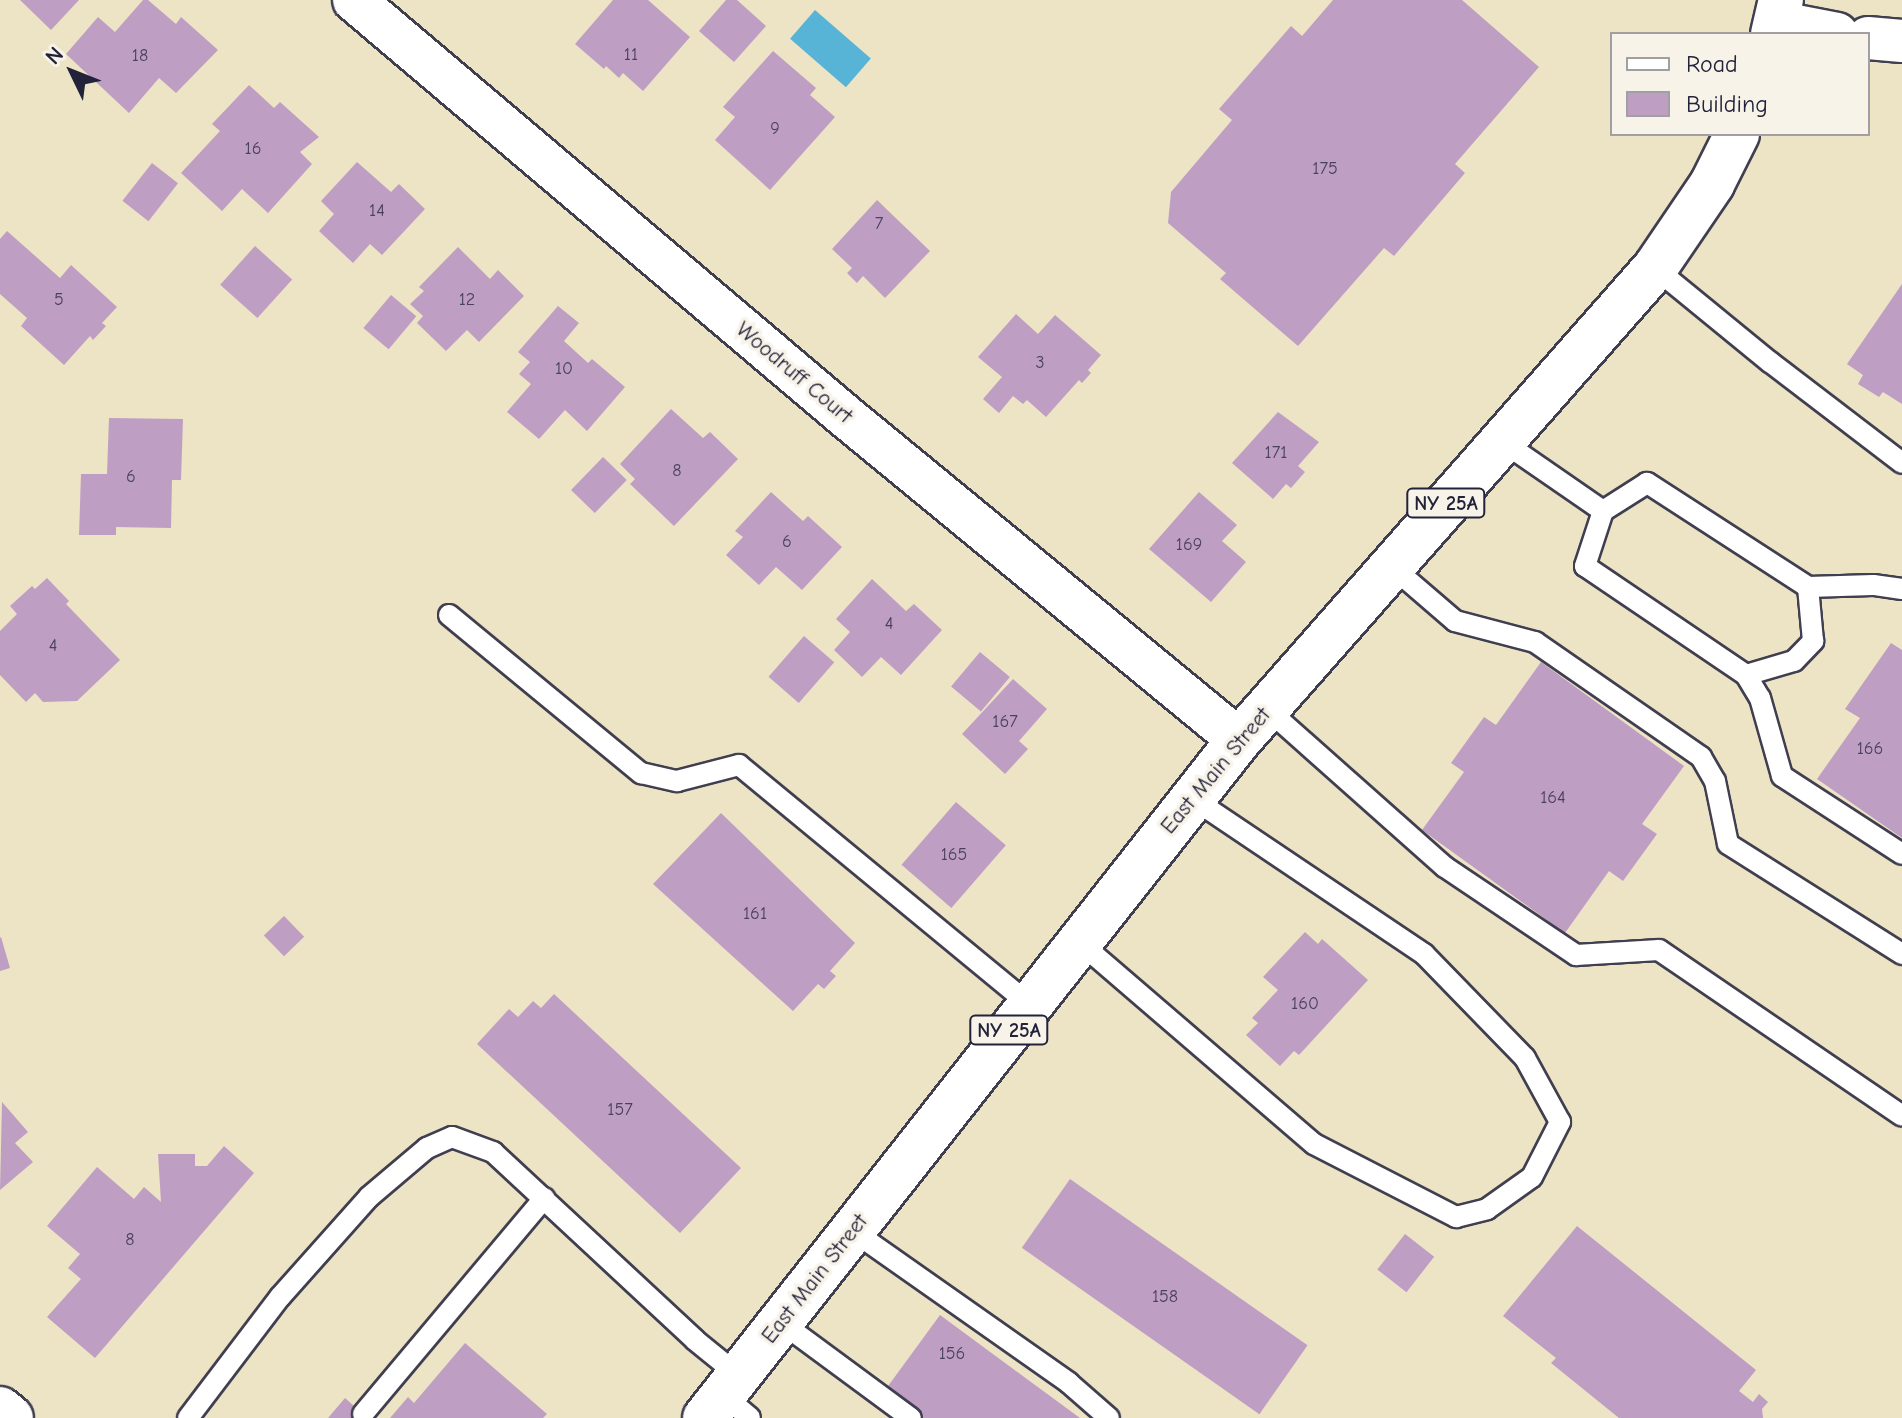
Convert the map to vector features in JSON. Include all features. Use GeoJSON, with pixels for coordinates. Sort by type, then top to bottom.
{"type":"FeatureCollection","features":[{"type":"Feature","properties":{"kind":"main road","name":"East Main Street"},"geometry":{"type":"LineString","coordinates":[[729,1402],[782,1323],[1192,798],[1390,565],[1503,442],[1655,268],[1712,184],[1736,136]]}},
{"type":"Feature","properties":{"kind":"main road"},"geometry":{"type":"LineString","coordinates":[[0,1409],[11,1418]]}},
{"type":"Feature","properties":{"kind":"street","name":"Woodruff Court"},"geometry":{"type":"LineString","coordinates":[[354,0],[845,416],[1253,725]]}},
{"type":"Feature","properties":{"kind":"street"},"geometry":{"type":"LineString","coordinates":[[1777,19],[1829,32]]}},
{"type":"Feature","properties":{"kind":"street"},"geometry":{"type":"LineString","coordinates":[[1870,38],[1902,41]]}},
{"type":"Feature","properties":{"kind":"lane"},"geometry":{"type":"LineString","coordinates":[[1655,268],[1770,362],[1902,463]]}},
{"type":"Feature","properties":{"kind":"lane"},"geometry":{"type":"LineString","coordinates":[[1503,442],[1603,511]]}},
{"type":"Feature","properties":{"kind":"lane"},"geometry":{"type":"LineString","coordinates":[[1902,589],[1873,585],[1808,587],[1647,483],[1603,511],[1585,566],[1746,675],[1760,698],[1782,776],[1902,854]]}},
{"type":"Feature","properties":{"kind":"lane"},"geometry":{"type":"LineString","coordinates":[[1390,565],[1455,621],[1535,642],[1701,757],[1715,781],[1728,844],[1902,954]]}},
{"type":"Feature","properties":{"kind":"lane"},"geometry":{"type":"LineString","coordinates":[[1746,675],[1794,661],[1813,641],[1808,587]]}},
{"type":"Feature","properties":{"kind":"lane"},"geometry":{"type":"LineString","coordinates":[[449,615],[641,773],[677,781],[739,765],[1029,1004]]}},
{"type":"Feature","properties":{"kind":"lane"},"geometry":{"type":"LineString","coordinates":[[1253,725],[1445,867],[1576,955],[1659,950],[1902,1116]]}},
{"type":"Feature","properties":{"kind":"lane"},"geometry":{"type":"LineString","coordinates":[[1078,941],[1314,1144],[1456,1217],[1487,1209],[1532,1177],[1560,1122],[1525,1058],[1424,954],[1192,798]]}},
{"type":"Feature","properties":{"kind":"lane"},"geometry":{"type":"LineString","coordinates":[[188,1418],[290,1286],[369,1197],[427,1148],[452,1137],[493,1152],[695,1340],[729,1402]]}},
{"type":"Feature","properties":{"kind":"lane"},"geometry":{"type":"LineString","coordinates":[[363,1414],[544,1198]]}},
{"type":"Feature","properties":{"kind":"lane"},"geometry":{"type":"LineString","coordinates":[[853,1231],[1069,1383],[1109,1418]]}},
{"type":"Feature","properties":{"kind":"lane"},"geometry":{"type":"LineString","coordinates":[[782,1323],[911,1418]]}},
{"type":"Feature","properties":{"kind":"water"},"geometry":{"type":"Polygon","coordinates":[[[815,10],[871,59],[846,87],[790,39],[815,10]]]}},
{"type":"Feature","properties":{"kind":"building"},"geometry":{"type":"Polygon","coordinates":[[[20,0],[79,0],[51,30],[20,0]]]}},
{"type":"Feature","properties":{"kind":"building"},"geometry":{"type":"Polygon","coordinates":[[[143,0],[148,0],[176,24],[181,17],[218,50],[176,93],[159,78],[129,113],[66,54],[98,17],[115,32],[143,0]]]}},
{"type":"Feature","properties":{"kind":"building"},"geometry":{"type":"Polygon","coordinates":[[[613,0],[648,0],[690,37],[643,91],[623,73],[619,78],[606,66],[604,69],[575,44],[613,0]]]}},
{"type":"Feature","properties":{"kind":"building"},"geometry":{"type":"Polygon","coordinates":[[[726,0],[737,0],[766,26],[734,62],[699,31],[726,0]]]}},
{"type":"Feature","properties":{"kind":"building"},"geometry":{"type":"Polygon","coordinates":[[[1333,0],[1462,0],[1539,67],[1455,164],[1465,173],[1394,256],[1384,248],[1298,346],[1220,279],[1226,273],[1168,223],[1171,192],[1232,120],[1219,109],[1291,26],[1302,36],[1333,0]]]}},
{"type":"Feature","properties":{"kind":"building"},"geometry":{"type":"Polygon","coordinates":[[[773,51],[816,88],[810,95],[835,117],[770,190],[715,140],[735,117],[723,107],[773,51]]]}},
{"type":"Feature","properties":{"kind":"building"},"geometry":{"type":"Polygon","coordinates":[[[249,85],[274,108],[280,102],[319,137],[300,152],[312,164],[268,213],[242,189],[222,211],[181,173],[220,131],[212,124],[249,85]]]}},
{"type":"Feature","properties":{"kind":"building"},"geometry":{"type":"Polygon","coordinates":[[[357,162],[391,192],[399,184],[425,209],[382,255],[370,244],[353,263],[319,231],[334,214],[321,201],[357,162]]]}},
{"type":"Feature","properties":{"kind":"building"},"geometry":{"type":"Polygon","coordinates":[[[152,163],[178,183],[148,221],[122,201],[152,163]]]}},
{"type":"Feature","properties":{"kind":"building"},"geometry":{"type":"Polygon","coordinates":[[[877,200],[930,251],[885,298],[863,276],[857,283],[847,273],[852,268],[832,249],[877,200]]]}},
{"type":"Feature","properties":{"kind":"building"},"geometry":{"type":"Polygon","coordinates":[[[7,231],[60,278],[71,265],[117,307],[102,323],[106,326],[93,340],[90,336],[64,365],[21,326],[27,318],[0,294],[0,239],[7,231]]]}},
{"type":"Feature","properties":{"kind":"building"},"geometry":{"type":"Polygon","coordinates":[[[255,246],[292,279],[257,318],[220,285],[255,246]]]}},
{"type":"Feature","properties":{"kind":"building"},"geometry":{"type":"Polygon","coordinates":[[[458,247],[490,279],[498,270],[524,296],[479,342],[467,330],[446,351],[417,323],[423,316],[410,304],[424,291],[419,287],[458,247]]]}},
{"type":"Feature","properties":{"kind":"building"},"geometry":{"type":"Polygon","coordinates":[[[1902,284],[1902,404],[1883,392],[1879,397],[1858,384],[1863,375],[1847,364],[1902,284]]]}},
{"type":"Feature","properties":{"kind":"building"},"geometry":{"type":"Polygon","coordinates":[[[391,295],[416,316],[389,349],[363,328],[391,295]]]}},
{"type":"Feature","properties":{"kind":"building"},"geometry":{"type":"Polygon","coordinates":[[[558,306],[579,323],[564,341],[588,363],[592,359],[625,387],[587,431],[565,410],[539,439],[507,412],[531,384],[519,374],[530,362],[518,352],[558,306]]]}},
{"type":"Feature","properties":{"kind":"building"},"geometry":{"type":"Polygon","coordinates":[[[1016,314],[1038,334],[1055,315],[1101,355],[1088,370],[1091,373],[1082,383],[1079,380],[1046,417],[1027,400],[1023,404],[1013,396],[999,413],[983,399],[1002,377],[978,357],[1016,314]]]}},
{"type":"Feature","properties":{"kind":"building"},"geometry":{"type":"Polygon","coordinates":[[[671,409],[703,438],[710,432],[738,459],[674,526],[630,484],[635,479],[620,464],[671,409]]]}},
{"type":"Feature","properties":{"kind":"building"},"geometry":{"type":"Polygon","coordinates":[[[1278,412],[1319,442],[1298,466],[1305,472],[1291,488],[1286,484],[1273,499],[1232,463],[1278,412]]]}},
{"type":"Feature","properties":{"kind":"building"},"geometry":{"type":"Polygon","coordinates":[[[109,418],[183,419],[181,480],[172,480],[171,528],[116,527],[116,535],[79,535],[81,474],[107,474],[109,418]]]}},
{"type":"Feature","properties":{"kind":"building"},"geometry":{"type":"Polygon","coordinates":[[[603,457],[627,480],[595,513],[571,490],[603,457]]]}},
{"type":"Feature","properties":{"kind":"building"},"geometry":{"type":"Polygon","coordinates":[[[771,492],[803,521],[808,516],[842,547],[802,590],[776,567],[759,585],[726,555],[743,537],[735,531],[771,492]]]}},
{"type":"Feature","properties":{"kind":"building"},"geometry":{"type":"Polygon","coordinates":[[[1199,492],[1237,525],[1222,541],[1246,562],[1211,602],[1149,549],[1199,492]]]}},
{"type":"Feature","properties":{"kind":"building"},"geometry":{"type":"Polygon","coordinates":[[[47,578],[69,601],[66,604],[120,660],[77,701],[43,702],[35,693],[26,702],[0,675],[0,631],[17,614],[10,606],[32,586],[35,589],[47,578]]]}},
{"type":"Feature","properties":{"kind":"building"},"geometry":{"type":"Polygon","coordinates":[[[872,579],[906,611],[914,604],[942,630],[901,675],[881,657],[862,677],[834,650],[850,632],[836,619],[872,579]]]}},
{"type":"Feature","properties":{"kind":"building"},"geometry":{"type":"Polygon","coordinates":[[[804,636],[834,662],[799,703],[769,677],[804,636]]]}},
{"type":"Feature","properties":{"kind":"building"},"geometry":{"type":"Polygon","coordinates":[[[1891,643],[1902,650],[1902,838],[1817,779],[1860,718],[1845,709],[1891,643]]]}},
{"type":"Feature","properties":{"kind":"building"},"geometry":{"type":"Polygon","coordinates":[[[980,652],[1010,677],[981,712],[951,686],[980,652]]]}},
{"type":"Feature","properties":{"kind":"building"},"geometry":{"type":"Polygon","coordinates":[[[1541,662],[1684,766],[1642,824],[1657,834],[1623,881],[1609,871],[1565,933],[1422,830],[1464,772],[1451,763],[1484,717],[1496,725],[1541,662]]]}},
{"type":"Feature","properties":{"kind":"building"},"geometry":{"type":"Polygon","coordinates":[[[1013,679],[1047,709],[1019,741],[1028,749],[1005,774],[962,734],[1013,679]]]}},
{"type":"Feature","properties":{"kind":"building"},"geometry":{"type":"Polygon","coordinates":[[[956,802],[1006,845],[951,908],[902,865],[956,802]]]}},
{"type":"Feature","properties":{"kind":"building"},"geometry":{"type":"Polygon","coordinates":[[[721,813],[855,943],[830,971],[836,976],[824,989],[818,984],[793,1011],[653,884],[721,813]]]}},
{"type":"Feature","properties":{"kind":"building"},"geometry":{"type":"Polygon","coordinates":[[[284,916],[304,937],[284,956],[264,935],[284,916]]]}},
{"type":"Feature","properties":{"kind":"building"},"geometry":{"type":"Polygon","coordinates":[[[1305,932],[1318,944],[1322,939],[1368,980],[1299,1055],[1294,1051],[1280,1066],[1246,1035],[1258,1023],[1252,1018],[1278,990],[1263,977],[1305,932]]]}},
{"type":"Feature","properties":{"kind":"building"},"geometry":{"type":"Polygon","coordinates":[[[0,938],[10,968],[0,971],[0,938]]]}},
{"type":"Feature","properties":{"kind":"building"},"geometry":{"type":"Polygon","coordinates":[[[554,994],[741,1168],[680,1233],[477,1044],[509,1009],[518,1017],[533,1001],[541,1008],[554,994]]]}},
{"type":"Feature","properties":{"kind":"building"},"geometry":{"type":"Polygon","coordinates":[[[2,1102],[28,1132],[15,1143],[33,1162],[0,1190],[2,1102]]]}},
{"type":"Feature","properties":{"kind":"building"},"geometry":{"type":"Polygon","coordinates":[[[224,1146],[254,1173],[95,1358],[47,1317],[81,1279],[68,1268],[80,1254],[47,1226],[97,1167],[134,1199],[144,1187],[161,1202],[158,1154],[195,1154],[195,1166],[207,1166],[224,1146]]]}},
{"type":"Feature","properties":{"kind":"building"},"geometry":{"type":"Polygon","coordinates":[[[1070,1179],[1308,1345],[1259,1414],[1022,1248],[1070,1179]]]}},
{"type":"Feature","properties":{"kind":"building"},"geometry":{"type":"Polygon","coordinates":[[[1577,1226],[1756,1370],[1739,1391],[1753,1402],[1759,1394],[1768,1402],[1762,1409],[1763,1418],[1619,1418],[1551,1363],[1556,1358],[1503,1316],[1577,1226]]]}},
{"type":"Feature","properties":{"kind":"building"},"geometry":{"type":"Polygon","coordinates":[[[1405,1234],[1434,1257],[1406,1292],[1377,1269],[1405,1234]]]}},
{"type":"Feature","properties":{"kind":"building"},"geometry":{"type":"Polygon","coordinates":[[[940,1315],[1080,1418],[916,1418],[883,1393],[940,1315]]]}},
{"type":"Feature","properties":{"kind":"building"},"geometry":{"type":"Polygon","coordinates":[[[465,1343],[547,1414],[543,1418],[390,1418],[408,1397],[414,1403],[465,1343]]]}},
{"type":"Feature","properties":{"kind":"building"},"geometry":{"type":"Polygon","coordinates":[[[345,1398],[363,1414],[368,1418],[328,1418],[345,1398]]]}}]}
